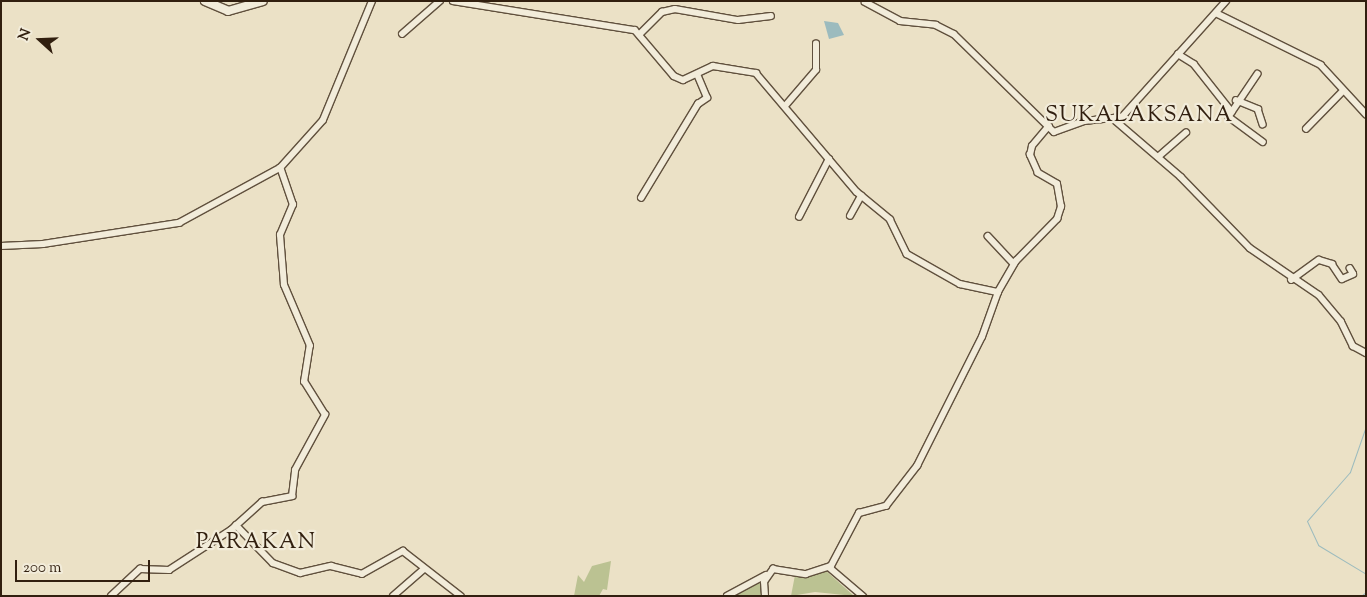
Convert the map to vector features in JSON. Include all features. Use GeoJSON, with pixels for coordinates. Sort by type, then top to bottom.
{"type":"FeatureCollection","features":[{"type":"Feature","properties":{"kind":"main road"},"geometry":{"type":"LineString","coordinates":[[205,1],[228,11],[263,1]]}},
{"type":"Feature","properties":{"kind":"street"},"geometry":{"type":"LineString","coordinates":[[1,246],[43,244],[179,223],[280,168],[323,120],[372,1]]}},
{"type":"Feature","properties":{"kind":"street"},"geometry":{"type":"LineString","coordinates":[[402,34],[440,1]]}},
{"type":"Feature","properties":{"kind":"street"},"geometry":{"type":"LineString","coordinates":[[453,1],[611,24],[640,34],[677,79],[697,75]]}},
{"type":"Feature","properties":{"kind":"street"},"geometry":{"type":"LineString","coordinates":[[1116,121],[1226,1]]}},
{"type":"Feature","properties":{"kind":"street"},"geometry":{"type":"LineString","coordinates":[[865,2],[900,21],[936,26],[954,34],[1054,132],[1084,121],[1116,121],[1158,158],[1250,248],[1292,280],[1323,299],[1353,346],[1366,354]]}},
{"type":"Feature","properties":{"kind":"street"},"geometry":{"type":"LineString","coordinates":[[640,34],[662,12],[675,9],[738,20],[771,16]]}},
{"type":"Feature","properties":{"kind":"street"},"geometry":{"type":"LineString","coordinates":[[1216,14],[1321,65],[1366,114]]}},
{"type":"Feature","properties":{"kind":"street"},"geometry":{"type":"LineString","coordinates":[[786,105],[816,70],[816,44]]}},
{"type":"Feature","properties":{"kind":"street"},"geometry":{"type":"LineString","coordinates":[[1178,54],[1194,64],[1232,112]]}},
{"type":"Feature","properties":{"kind":"street"},"geometry":{"type":"LineString","coordinates":[[641,198],[698,104],[707,98],[697,71],[713,66],[750,70],[786,105],[861,196],[890,219],[907,254],[960,284],[998,292]]}},
{"type":"Feature","properties":{"kind":"street"},"geometry":{"type":"LineString","coordinates":[[1258,74],[1236,100],[1230,118],[1263,142]]}},
{"type":"Feature","properties":{"kind":"street"},"geometry":{"type":"LineString","coordinates":[[1306,129],[1343,91]]}},
{"type":"Feature","properties":{"kind":"street"},"geometry":{"type":"LineString","coordinates":[[1236,100],[1258,108],[1263,124]]}},
{"type":"Feature","properties":{"kind":"street"},"geometry":{"type":"LineString","coordinates":[[727,596],[766,576],[775,568],[806,574],[829,567],[859,513],[886,506],[917,466],[957,379],[982,337],[998,292],[1014,264],[1057,219],[1061,206],[1057,184],[1038,173],[1030,155],[1032,146],[1049,126]]}},
{"type":"Feature","properties":{"kind":"street"},"geometry":{"type":"LineString","coordinates":[[1158,158],[1186,133]]}},
{"type":"Feature","properties":{"kind":"street"},"geometry":{"type":"LineString","coordinates":[[799,217],[829,159]]}},
{"type":"Feature","properties":{"kind":"street"},"geometry":{"type":"LineString","coordinates":[[111,596],[140,569],[169,570],[236,525],[268,499],[293,495],[294,470],[325,415],[304,382],[310,346],[284,285],[280,235],[293,204],[280,168]]}},
{"type":"Feature","properties":{"kind":"street"},"geometry":{"type":"LineString","coordinates":[[850,216],[861,196]]}},
{"type":"Feature","properties":{"kind":"street"},"geometry":{"type":"LineString","coordinates":[[988,236],[1014,264]]}},
{"type":"Feature","properties":{"kind":"street"},"geometry":{"type":"LineString","coordinates":[[1292,280],[1320,260],[1332,264],[1342,279],[1353,274],[1350,269]]}},
{"type":"Feature","properties":{"kind":"street"},"geometry":{"type":"LineString","coordinates":[[236,525],[273,563],[300,573],[331,566],[362,574],[398,551],[461,596]]}},
{"type":"Feature","properties":{"kind":"street"},"geometry":{"type":"LineString","coordinates":[[829,567],[863,596]]}},
{"type":"Feature","properties":{"kind":"street"},"geometry":{"type":"LineString","coordinates":[[393,596],[424,570]]}},
{"type":"Feature","properties":{"kind":"street"},"geometry":{"type":"LineString","coordinates":[[765,596],[766,576]]}},
{"type":"Feature","properties":{"kind":"green space"},"geometry":{"type":"Polygon","coordinates":[[[611,561],[607,590],[603,589],[599,596],[574,596],[578,575],[584,582],[592,566],[611,561]]]}},
{"type":"Feature","properties":{"kind":"green space"},"geometry":{"type":"Polygon","coordinates":[[[825,570],[854,596],[815,592],[791,596],[795,575],[825,570]]]}},
{"type":"Feature","properties":{"kind":"green space"},"geometry":{"type":"Polygon","coordinates":[[[763,578],[763,596],[731,596],[763,578]]]}},
{"type":"Feature","properties":{"kind":"water"},"geometry":{"type":"Polygon","coordinates":[[[824,21],[838,23],[844,35],[829,39],[824,21]]]}},
{"type":"Feature","properties":{"kind":"waterway"},"geometry":{"type":"LineString","coordinates":[[1366,426],[1350,472],[1307,521],[1318,545],[1366,574]]}},
{"type":"Feature","properties":{"kind":"waterway"},"geometry":{"type":"LineString","coordinates":[[1361,596],[1366,592]]}},
{"type":"Feature","properties":{"kind":"district","name":"SUKALAKSANA"},"geometry":{"type":"Point","coordinates":[1139,117]}},
{"type":"Feature","properties":{"kind":"district","name":"PARAKAN"},"geometry":{"type":"Point","coordinates":[256,544]}}]}
